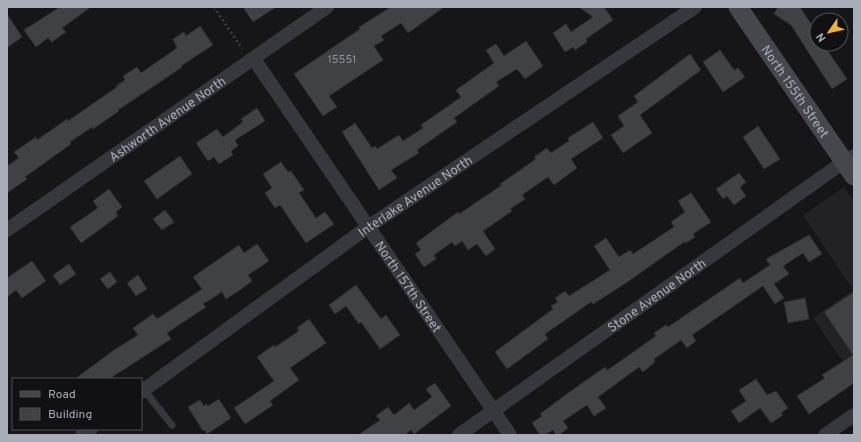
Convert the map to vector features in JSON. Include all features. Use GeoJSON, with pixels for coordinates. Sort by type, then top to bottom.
{"type":"FeatureCollection","features":[{"type":"Feature","properties":{"kind":"street","name":"Ashworth Avenue North"},"geometry":{"type":"LineString","coordinates":[[7,230],[327,7]]}},
{"type":"Feature","properties":{"kind":"street","name":"Interlake Avenue North"},"geometry":{"type":"LineString","coordinates":[[143,391],[368,227],[695,7]]}},
{"type":"Feature","properties":{"kind":"street","name":"North 155th Street"},"geometry":{"type":"LineString","coordinates":[[738,7],[851,164]]}},
{"type":"Feature","properties":{"kind":"street","name":"North 157th Street"},"geometry":{"type":"LineString","coordinates":[[252,60],[510,435]]}},
{"type":"Feature","properties":{"kind":"street","name":"Stone Avenue North"},"geometry":{"type":"LineString","coordinates":[[459,435],[851,164]]}},
{"type":"Feature","properties":{"kind":"street"},"geometry":{"type":"LineString","coordinates":[[825,435],[854,414]]}},
{"type":"Feature","properties":{"kind":"lane"},"geometry":{"type":"LineString","coordinates":[[143,391],[172,425]]}},
{"type":"Feature","properties":{"kind":"path"},"geometry":{"type":"LineString","coordinates":[[214,7],[252,60]]}},
{"type":"Feature","properties":{"kind":"shaded area"},"geometry":{"type":"Polygon","coordinates":[[[844,187],[854,202],[854,378],[813,318],[853,290],[803,215],[844,187]]]}},
{"type":"Feature","properties":{"kind":"building"},"geometry":{"type":"Polygon","coordinates":[[[60,7],[91,7],[62,28],[66,32],[52,42],[48,38],[36,47],[24,30],[60,7]]]}},
{"type":"Feature","properties":{"kind":"building"},"geometry":{"type":"Polygon","coordinates":[[[243,7],[276,7],[253,22],[243,7]]]}},
{"type":"Feature","properties":{"kind":"building"},"geometry":{"type":"Polygon","coordinates":[[[391,7],[444,7],[408,33],[401,23],[381,36],[384,40],[374,46],[383,60],[329,96],[337,107],[323,116],[294,74],[360,29],[359,27],[391,7]]]}},
{"type":"Feature","properties":{"kind":"building"},"geometry":{"type":"Polygon","coordinates":[[[579,7],[604,7],[613,20],[586,39],[587,42],[575,50],[573,47],[565,52],[553,33],[566,24],[571,32],[593,17],[579,7]]]}},
{"type":"Feature","properties":{"kind":"building"},"geometry":{"type":"Polygon","coordinates":[[[778,7],[800,7],[809,21],[809,52],[828,52],[847,79],[832,89],[791,25],[774,14],[778,7]]]}},
{"type":"Feature","properties":{"kind":"building"},"geometry":{"type":"Polygon","coordinates":[[[7,14],[22,37],[7,48],[7,14]]]}},
{"type":"Feature","properties":{"kind":"building"},"geometry":{"type":"Polygon","coordinates":[[[200,26],[213,45],[118,110],[119,111],[93,129],[92,127],[70,142],[71,144],[25,177],[27,179],[7,193],[7,166],[19,158],[14,152],[36,137],[37,140],[67,119],[68,121],[117,87],[116,86],[125,80],[123,76],[137,67],[141,73],[177,48],[173,39],[184,32],[186,36],[200,26]]]}},
{"type":"Feature","properties":{"kind":"building"},"geometry":{"type":"Polygon","coordinates":[[[526,41],[543,66],[525,79],[517,69],[496,82],[499,86],[454,118],[457,122],[417,150],[419,153],[391,170],[397,178],[379,190],[342,132],[355,123],[372,148],[375,146],[377,149],[399,135],[403,141],[423,128],[421,125],[461,97],[456,90],[494,63],[486,50],[496,44],[504,56],[526,41]]]}},
{"type":"Feature","properties":{"kind":"building"},"geometry":{"type":"Polygon","coordinates":[[[720,50],[734,70],[738,68],[745,77],[723,92],[703,62],[720,50]]]}},
{"type":"Feature","properties":{"kind":"building"},"geometry":{"type":"Polygon","coordinates":[[[690,54],[701,70],[640,115],[652,133],[623,153],[611,135],[624,126],[618,116],[638,102],[634,96],[690,54]]]}},
{"type":"Feature","properties":{"kind":"building"},"geometry":{"type":"Polygon","coordinates":[[[257,108],[265,121],[235,140],[238,146],[231,151],[233,155],[219,164],[214,157],[208,161],[196,143],[217,129],[223,137],[243,122],[241,119],[257,108]]]}},
{"type":"Feature","properties":{"kind":"building"},"geometry":{"type":"Polygon","coordinates":[[[593,122],[603,138],[571,159],[577,168],[554,185],[548,177],[522,195],[525,199],[510,209],[512,211],[483,231],[495,249],[486,256],[477,244],[468,250],[462,241],[455,246],[452,242],[434,255],[436,259],[424,267],[415,254],[421,250],[416,243],[458,212],[459,214],[502,185],[500,184],[536,159],[534,157],[547,148],[551,153],[569,141],[568,138],[593,122]]]}},
{"type":"Feature","properties":{"kind":"building"},"geometry":{"type":"Polygon","coordinates":[[[758,126],[780,159],[764,169],[743,137],[758,126]]]}},
{"type":"Feature","properties":{"kind":"building"},"geometry":{"type":"Polygon","coordinates":[[[180,156],[192,174],[157,199],[144,181],[180,156]]]}},
{"type":"Feature","properties":{"kind":"building"},"geometry":{"type":"Polygon","coordinates":[[[281,162],[288,172],[291,171],[304,190],[299,193],[316,218],[325,212],[334,224],[306,243],[280,205],[275,208],[265,193],[272,188],[263,174],[281,162]]]}},
{"type":"Feature","properties":{"kind":"building"},"geometry":{"type":"Polygon","coordinates":[[[739,173],[746,182],[740,187],[746,196],[734,205],[727,196],[723,199],[716,189],[739,173]]]}},
{"type":"Feature","properties":{"kind":"building"},"geometry":{"type":"Polygon","coordinates":[[[109,189],[122,207],[116,212],[118,216],[81,243],[70,227],[98,208],[93,201],[109,189]]]}},
{"type":"Feature","properties":{"kind":"building"},"geometry":{"type":"Polygon","coordinates":[[[691,193],[711,222],[693,234],[695,237],[686,243],[684,242],[626,283],[593,304],[591,302],[545,334],[548,339],[507,369],[495,352],[553,309],[551,306],[558,302],[555,298],[565,291],[569,296],[610,270],[594,246],[606,238],[619,257],[630,250],[633,254],[674,227],[671,222],[685,212],[678,201],[691,193]]]}},
{"type":"Feature","properties":{"kind":"building"},"geometry":{"type":"Polygon","coordinates":[[[165,210],[174,222],[162,230],[153,219],[165,210]]]}},
{"type":"Feature","properties":{"kind":"building"},"geometry":{"type":"Polygon","coordinates":[[[809,235],[822,254],[809,262],[803,253],[783,266],[789,274],[774,284],[784,298],[775,304],[763,286],[692,335],[696,341],[687,348],[681,340],[654,359],[655,362],[643,372],[639,367],[598,397],[606,408],[594,416],[587,405],[563,421],[568,428],[559,435],[556,435],[553,430],[545,435],[540,435],[532,423],[542,416],[540,414],[568,393],[605,367],[607,370],[612,367],[656,336],[654,333],[666,325],[668,327],[740,278],[743,283],[770,265],[766,259],[809,235]]]}},
{"type":"Feature","properties":{"kind":"building"},"geometry":{"type":"Polygon","coordinates":[[[257,244],[269,261],[248,275],[252,281],[240,290],[226,299],[222,292],[203,304],[206,307],[167,333],[171,339],[111,378],[76,378],[114,350],[138,335],[133,328],[153,314],[157,319],[202,289],[193,277],[239,245],[244,253],[257,244]]]}},
{"type":"Feature","properties":{"kind":"building"},"geometry":{"type":"Polygon","coordinates":[[[32,261],[46,281],[22,298],[16,290],[7,297],[7,278],[32,261]]]}},
{"type":"Feature","properties":{"kind":"building"},"geometry":{"type":"Polygon","coordinates":[[[69,264],[76,274],[60,285],[53,275],[69,264]]]}},
{"type":"Feature","properties":{"kind":"building"},"geometry":{"type":"Polygon","coordinates":[[[110,272],[117,282],[108,289],[100,279],[110,272]]]}},
{"type":"Feature","properties":{"kind":"building"},"geometry":{"type":"Polygon","coordinates":[[[138,275],[147,289],[136,296],[127,283],[138,275]]]}},
{"type":"Feature","properties":{"kind":"building"},"geometry":{"type":"Polygon","coordinates":[[[356,285],[381,319],[386,315],[400,335],[380,349],[361,322],[359,324],[346,306],[335,314],[329,305],[356,285]]]}},
{"type":"Feature","properties":{"kind":"building"},"geometry":{"type":"Polygon","coordinates":[[[854,292],[854,383],[809,414],[797,396],[825,378],[822,375],[853,355],[824,312],[854,292]]]}},
{"type":"Feature","properties":{"kind":"building"},"geometry":{"type":"Polygon","coordinates":[[[805,298],[809,319],[788,323],[784,302],[805,298]]]}},
{"type":"Feature","properties":{"kind":"building"},"geometry":{"type":"Polygon","coordinates":[[[309,319],[326,343],[290,368],[299,380],[270,401],[273,405],[245,424],[234,408],[274,381],[257,357],[274,345],[275,347],[299,331],[297,328],[309,319]]]}},
{"type":"Feature","properties":{"kind":"building"},"geometry":{"type":"Polygon","coordinates":[[[756,379],[767,395],[776,391],[788,408],[781,413],[783,415],[771,423],[760,408],[739,423],[731,411],[746,401],[739,390],[756,379]]]}},
{"type":"Feature","properties":{"kind":"building"},"geometry":{"type":"Polygon","coordinates":[[[435,383],[451,406],[414,434],[411,430],[405,435],[358,435],[380,420],[376,416],[388,407],[394,415],[409,403],[414,410],[432,397],[426,389],[435,383]]]}},
{"type":"Feature","properties":{"kind":"building"},"geometry":{"type":"Polygon","coordinates":[[[219,399],[231,418],[207,434],[205,430],[203,431],[188,407],[200,400],[204,406],[206,404],[208,406],[219,399]]]}}]}
